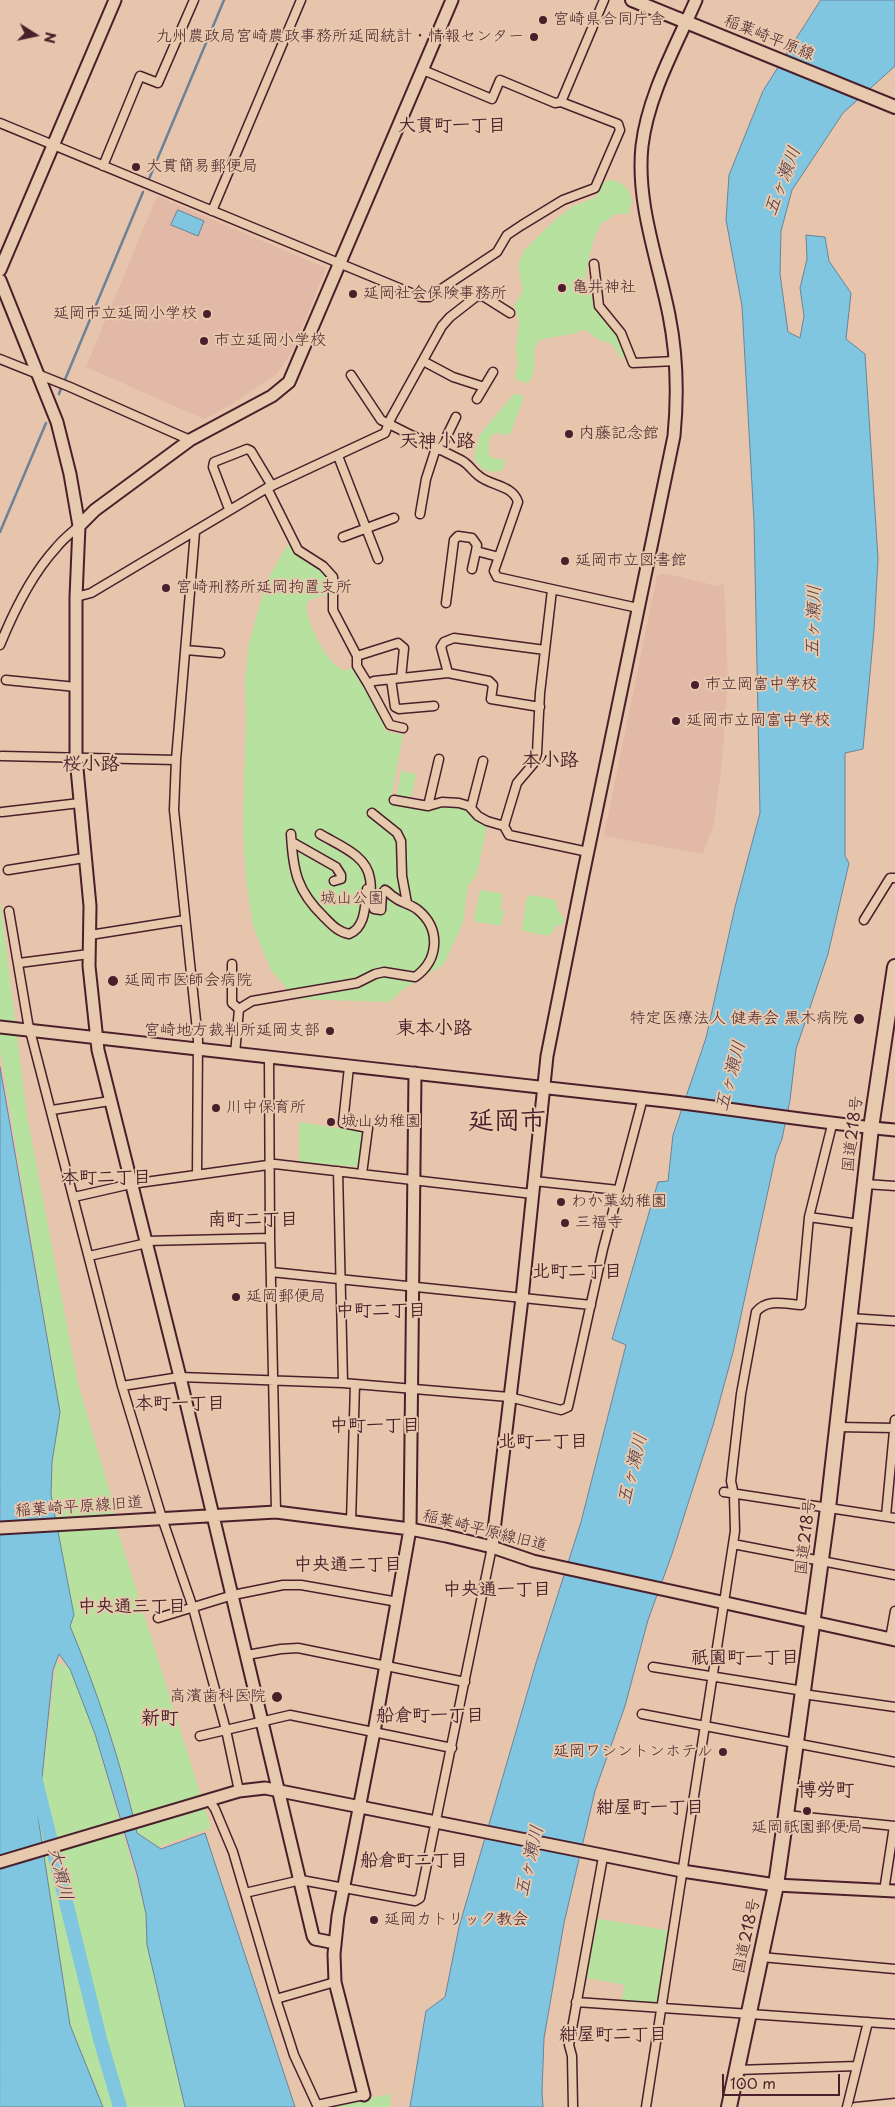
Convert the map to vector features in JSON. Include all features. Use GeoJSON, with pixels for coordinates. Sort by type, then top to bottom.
{"type":"FeatureCollection","features":[{"type":"Feature","properties":{"kind":"highway","name":"国道218号"},"geometry":{"type":"LineString","coordinates":[[729,2107],[776,1885],[828,1508],[871,1128],[895,967]]}},
{"type":"Feature","properties":{"kind":"main road","name":"稲葉崎平原線"},"geometry":{"type":"LineString","coordinates":[[632,0],[895,107]]}},
{"type":"Feature","properties":{"kind":"street"},"geometry":{"type":"LineString","coordinates":[[0,270],[114,0]]}},
{"type":"Feature","properties":{"kind":"street"},"geometry":{"type":"LineString","coordinates":[[103,166],[140,76],[158,83],[194,0]]}},
{"type":"Feature","properties":{"kind":"street"},"geometry":{"type":"LineString","coordinates":[[212,211],[301,0]]}},
{"type":"Feature","properties":{"kind":"street"},"geometry":{"type":"LineString","coordinates":[[0,645],[22,597],[55,548],[78,526],[96,510],[190,440],[272,396],[289,382],[341,265],[452,0]]}},
{"type":"Feature","properties":{"kind":"street"},"geometry":{"type":"LineString","coordinates":[[561,102],[604,0]]}},
{"type":"Feature","properties":{"kind":"street"},"geometry":{"type":"LineString","coordinates":[[245,1893],[301,1880],[344,1886],[416,1901],[420,1898],[466,1682],[492,1547],[522,1298],[549,1046],[674,436],[677,384],[676,361],[670,321],[646,210],[641,167],[642,146],[651,106],[696,0]]}},
{"type":"Feature","properties":{"kind":"street"},"geometry":{"type":"LineString","coordinates":[[686,22],[701,0]]}},
{"type":"Feature","properties":{"kind":"street"},"geometry":{"type":"LineString","coordinates":[[0,123],[421,298],[430,297],[497,252],[508,235],[522,225],[563,200],[595,188],[620,130],[618,124],[561,102],[555,103],[500,80],[492,99],[423,70]]}},
{"type":"Feature","properties":{"kind":"street"},"geometry":{"type":"LineString","coordinates":[[594,264],[598,306],[621,333],[633,363],[676,361]]}},
{"type":"Feature","properties":{"kind":"street"},"geometry":{"type":"LineString","coordinates":[[0,280],[57,422],[70,474],[78,526],[76,758],[90,906],[89,954],[98,1050],[180,1377],[313,1936],[315,1939],[335,1943]]}},
{"type":"Feature","properties":{"kind":"street"},"geometry":{"type":"LineString","coordinates":[[76,597],[91,593],[269,487],[385,433],[442,326],[450,316],[477,296],[483,296],[510,313]]}},
{"type":"Feature","properties":{"kind":"street"},"geometry":{"type":"LineString","coordinates":[[0,359],[70,387],[190,440]]}},
{"type":"Feature","properties":{"kind":"street"},"geometry":{"type":"LineString","coordinates":[[423,361],[454,377],[484,387]]}},
{"type":"Feature","properties":{"kind":"street"},"geometry":{"type":"LineString","coordinates":[[477,399],[493,372]]}},
{"type":"Feature","properties":{"kind":"street"},"geometry":{"type":"LineString","coordinates":[[351,375],[381,420],[469,464],[479,476],[504,487],[516,496],[518,502],[494,571],[497,576],[638,608]]}},
{"type":"Feature","properties":{"kind":"street"},"geometry":{"type":"LineString","coordinates":[[420,514],[426,479],[438,449],[456,417]]}},
{"type":"Feature","properties":{"kind":"street"},"geometry":{"type":"LineString","coordinates":[[228,510],[212,467],[214,462],[247,449],[251,451],[298,550],[323,566],[332,577],[333,610],[357,656],[357,666],[390,724],[403,728]]}},
{"type":"Feature","properties":{"kind":"street"},"geometry":{"type":"LineString","coordinates":[[338,456],[378,559]]}},
{"type":"Feature","properties":{"kind":"street"},"geometry":{"type":"LineString","coordinates":[[343,537],[394,518]]}},
{"type":"Feature","properties":{"kind":"street"},"geometry":{"type":"LineString","coordinates":[[195,532],[176,760],[174,810],[198,1049],[197,1174]]}},
{"type":"Feature","properties":{"kind":"street"},"geometry":{"type":"LineString","coordinates":[[446,603],[454,540],[458,536],[472,538],[477,545],[472,569]]}},
{"type":"Feature","properties":{"kind":"street"},"geometry":{"type":"LineString","coordinates":[[476,551],[499,557]]}},
{"type":"Feature","properties":{"kind":"street"},"geometry":{"type":"LineString","coordinates":[[504,826],[517,783],[534,763],[552,590]]}},
{"type":"Feature","properties":{"kind":"street"},"geometry":{"type":"LineString","coordinates":[[448,673],[441,647],[447,640],[462,639],[545,650]]}},
{"type":"Feature","properties":{"kind":"street"},"geometry":{"type":"LineString","coordinates":[[357,656],[398,643],[402,644],[404,648],[401,678]]}},
{"type":"Feature","properties":{"kind":"street"},"geometry":{"type":"LineString","coordinates":[[186,650],[220,653]]}},
{"type":"Feature","properties":{"kind":"street"},"geometry":{"type":"LineString","coordinates":[[368,684],[374,681],[448,673],[489,681],[493,685],[491,699],[540,707]]}},
{"type":"Feature","properties":{"kind":"street"},"geometry":{"type":"LineString","coordinates":[[391,679],[395,707],[399,709],[434,706]]}},
{"type":"Feature","properties":{"kind":"street"},"geometry":{"type":"LineString","coordinates":[[6,680],[76,687]]}},
{"type":"Feature","properties":{"kind":"street"},"geometry":{"type":"LineString","coordinates":[[2,756],[176,760]]}},
{"type":"Feature","properties":{"kind":"street"},"geometry":{"type":"LineString","coordinates":[[428,806],[439,759]]}},
{"type":"Feature","properties":{"kind":"street"},"geometry":{"type":"LineString","coordinates":[[471,808],[483,761]]}},
{"type":"Feature","properties":{"kind":"street"},"geometry":{"type":"LineString","coordinates":[[394,800],[428,806],[442,802],[459,803],[471,808],[478,816],[487,821],[504,826],[509,835],[588,852]]}},
{"type":"Feature","properties":{"kind":"street"},"geometry":{"type":"LineString","coordinates":[[2,812],[80,803]]}},
{"type":"Feature","properties":{"kind":"street"},"geometry":{"type":"LineString","coordinates":[[372,813],[397,833],[401,841],[402,876],[407,903]]}},
{"type":"Feature","properties":{"kind":"street"},"geometry":{"type":"LineString","coordinates":[[239,1009],[252,1001],[357,983],[374,974],[384,972],[415,977],[423,972],[433,956],[436,941],[428,921],[418,910],[395,898],[385,890],[382,894],[381,910],[374,909],[371,904],[368,871],[356,856],[320,834]]}},
{"type":"Feature","properties":{"kind":"street"},"geometry":{"type":"LineString","coordinates":[[334,881],[341,879],[341,875],[336,867],[291,838],[294,870],[303,894],[321,915],[341,932],[352,933],[362,921],[368,871]]}},
{"type":"Feature","properties":{"kind":"street"},"geometry":{"type":"LineString","coordinates":[[8,870],[84,858]]}},
{"type":"Feature","properties":{"kind":"street"},"geometry":{"type":"LineString","coordinates":[[864,920],[890,878],[895,878]]}},
{"type":"Feature","properties":{"kind":"street"},"geometry":{"type":"LineString","coordinates":[[9,911],[28,1023],[25,1030],[52,1110],[122,1386],[162,1518],[192,1608],[226,1730],[239,1791]]}},
{"type":"Feature","properties":{"kind":"street"},"geometry":{"type":"LineString","coordinates":[[90,935],[185,920]]}},
{"type":"Feature","properties":{"kind":"street"},"geometry":{"type":"LineString","coordinates":[[19,963],[89,954]]}},
{"type":"Feature","properties":{"kind":"street"},"geometry":{"type":"LineString","coordinates":[[232,964],[232,1003],[239,1009]]}},
{"type":"Feature","properties":{"kind":"street"},"geometry":{"type":"LineString","coordinates":[[235,1054],[239,1009]]}},
{"type":"Feature","properties":{"kind":"street"},"geometry":{"type":"LineString","coordinates":[[0,1027],[98,1040],[198,1049],[643,1098],[796,1120],[895,1130]]}},
{"type":"Feature","properties":{"kind":"street"},"geometry":{"type":"LineString","coordinates":[[269,1058],[270,1238],[276,1512]]}},
{"type":"Feature","properties":{"kind":"street"},"geometry":{"type":"LineString","coordinates":[[348,1067],[343,1123],[368,1128],[362,1174]]}},
{"type":"Feature","properties":{"kind":"street"},"geometry":{"type":"LineString","coordinates":[[207,1801],[228,1838],[294,2055],[317,2105],[364,2095],[335,1982],[335,1943],[410,1529],[415,1073]]}},
{"type":"Feature","properties":{"kind":"street"},"geometry":{"type":"LineString","coordinates":[[122,1386],[180,1377],[343,1383],[509,1397],[560,1410],[568,1407],[618,1190],[643,1098]]}},
{"type":"Feature","properties":{"kind":"street"},"geometry":{"type":"LineString","coordinates":[[52,1110],[110,1101]]}},
{"type":"Feature","properties":{"kind":"street"},"geometry":{"type":"LineString","coordinates":[[646,2107],[735,1531],[734,1495],[731,1481],[741,1394],[756,1312],[762,1305],[770,1303],[801,1305],[809,1217],[832,1124]]}},
{"type":"Feature","properties":{"kind":"street"},"geometry":{"type":"LineString","coordinates":[[74,1197],[131,1184],[270,1165],[338,1171],[532,1194]]}},
{"type":"Feature","properties":{"kind":"street"},"geometry":{"type":"LineString","coordinates":[[338,1171],[343,1383]]}},
{"type":"Feature","properties":{"kind":"street"},"geometry":{"type":"LineString","coordinates":[[534,1181],[618,1190]]}},
{"type":"Feature","properties":{"kind":"street"},"geometry":{"type":"LineString","coordinates":[[865,1184],[895,1186]]}},
{"type":"Feature","properties":{"kind":"street"},"geometry":{"type":"LineString","coordinates":[[809,1217],[859,1224]]}},
{"type":"Feature","properties":{"kind":"street"},"geometry":{"type":"LineString","coordinates":[[89,1256],[147,1242],[270,1238]]}},
{"type":"Feature","properties":{"kind":"street"},"geometry":{"type":"LineString","coordinates":[[271,1272],[591,1305]]}},
{"type":"Feature","properties":{"kind":"street"},"geometry":{"type":"LineString","coordinates":[[849,1318],[895,1321]]}},
{"type":"Feature","properties":{"kind":"street"},"geometry":{"type":"LineString","coordinates":[[351,1522],[354,1384]]}},
{"type":"Feature","properties":{"kind":"street"},"geometry":{"type":"LineString","coordinates":[[837,1428],[895,1425],[886,1516]]}},
{"type":"Feature","properties":{"kind":"street"},"geometry":{"type":"LineString","coordinates":[[724,1492],[895,1518]]}},
{"type":"Feature","properties":{"kind":"street","name":"稲葉崎平原線旧道"},"geometry":{"type":"LineString","coordinates":[[0,1528],[276,1512],[410,1529],[492,1547],[533,1561],[892,1640]]}},
{"type":"Feature","properties":{"kind":"street"},"geometry":{"type":"LineString","coordinates":[[733,1544],[895,1575]]}},
{"type":"Feature","properties":{"kind":"street"},"geometry":{"type":"LineString","coordinates":[[158,1618],[232,1595],[283,1584],[301,1585],[398,1602]]}},
{"type":"Feature","properties":{"kind":"street"},"geometry":{"type":"LineString","coordinates":[[892,1640],[895,1611]]}},
{"type":"Feature","properties":{"kind":"street"},"geometry":{"type":"LineString","coordinates":[[247,1655],[298,1648],[466,1682]]}},
{"type":"Feature","properties":{"kind":"street"},"geometry":{"type":"LineString","coordinates":[[653,1667],[895,1707]]}},
{"type":"Feature","properties":{"kind":"street"},"geometry":{"type":"LineString","coordinates":[[642,1714],[895,1762]]}},
{"type":"Feature","properties":{"kind":"street"},"geometry":{"type":"LineString","coordinates":[[200,1736],[290,1715],[452,1748]]}},
{"type":"Feature","properties":{"kind":"street"},"geometry":{"type":"LineString","coordinates":[[0,1862],[239,1791],[266,1788],[601,1857],[682,1871],[776,1885],[889,1891],[894,1826],[786,1816]]}},
{"type":"Feature","properties":{"kind":"street"},"geometry":{"type":"LineString","coordinates":[[573,2107],[572,2056],[569,2045],[601,1857]]}},
{"type":"Feature","properties":{"kind":"street"},"geometry":{"type":"LineString","coordinates":[[761,1957],[895,1969]]}},
{"type":"Feature","properties":{"kind":"street"},"geometry":{"type":"LineString","coordinates":[[276,1999],[335,1982]]}},
{"type":"Feature","properties":{"kind":"street"},"geometry":{"type":"LineString","coordinates":[[576,2002],[895,2024]]}},
{"type":"Feature","properties":{"kind":"street"},"geometry":{"type":"LineString","coordinates":[[847,2107],[868,2022]]}},
{"type":"Feature","properties":{"kind":"street"},"geometry":{"type":"LineString","coordinates":[[737,2070],[857,2066]]}},
{"type":"Feature","properties":{"kind":"street"},"geometry":{"type":"LineString","coordinates":[[856,2107],[895,2103]]}},
{"type":"Feature","properties":{"kind":"shaded area","name":"延岡市立延岡小学校"},"geometry":{"type":"Polygon","coordinates":[[[157,196],[326,268],[294,348],[277,374],[227,407],[204,419],[86,367],[157,196]]]}},
{"type":"Feature","properties":{"kind":"shaded area","name":"延岡市立岡富中学校"},"geometry":{"type":"Polygon","coordinates":[[[661,574],[717,586],[724,584],[728,681],[722,762],[714,823],[703,854],[604,836],[657,576],[661,574]]]}},
{"type":"Feature","properties":{"kind":"green space"},"geometry":{"type":"Polygon","coordinates":[[[608,180],[613,180],[625,187],[632,198],[632,203],[628,214],[616,214],[601,224],[593,241],[585,278],[598,314],[617,336],[625,355],[621,358],[612,344],[597,339],[587,331],[582,330],[576,333],[539,340],[535,349],[532,378],[528,383],[519,381],[515,378],[518,365],[516,352],[519,321],[514,306],[523,291],[518,264],[524,250],[555,220],[573,206],[596,197],[603,184],[608,180]]]}},
{"type":"Feature","properties":{"kind":"green space"},"geometry":{"type":"Polygon","coordinates":[[[519,394],[524,397],[511,432],[507,435],[495,433],[489,440],[488,452],[490,457],[505,460],[503,470],[493,472],[483,469],[474,458],[480,434],[513,395],[519,394]]]}},
{"type":"Feature","properties":{"kind":"green space","name":"城山公園"},"geometry":{"type":"Polygon","coordinates":[[[290,541],[324,568],[331,579],[330,595],[313,599],[306,606],[313,630],[322,648],[333,663],[341,669],[345,671],[354,667],[387,723],[385,731],[403,735],[390,804],[427,810],[451,804],[465,807],[487,825],[477,874],[468,886],[463,923],[444,964],[405,988],[389,1002],[296,999],[271,970],[253,926],[246,880],[243,825],[246,717],[245,679],[249,644],[266,582],[290,541]]]}},
{"type":"Feature","properties":{"kind":"green space"},"geometry":{"type":"Polygon","coordinates":[[[401,771],[416,774],[411,798],[397,795],[401,771]]]}},
{"type":"Feature","properties":{"kind":"green space"},"geometry":{"type":"Polygon","coordinates":[[[480,890],[503,894],[500,910],[504,911],[501,926],[474,921],[480,890]]]}},
{"type":"Feature","properties":{"kind":"green space"},"geometry":{"type":"Polygon","coordinates":[[[531,895],[556,900],[558,911],[561,916],[564,916],[563,925],[556,925],[553,932],[548,936],[524,931],[522,928],[527,897],[531,895]]]}},
{"type":"Feature","properties":{"kind":"green space"},"geometry":{"type":"Polygon","coordinates":[[[0,898],[27,1115],[78,1383],[113,1503],[116,1525],[211,1828],[158,1847],[137,1833],[127,1787],[70,1626],[74,1615],[51,1495],[52,1462],[60,1412],[0,1050],[0,898]]]}},
{"type":"Feature","properties":{"kind":"green space"},"geometry":{"type":"Polygon","coordinates":[[[299,1122],[364,1132],[360,1167],[299,1162],[299,1122]]]}},
{"type":"Feature","properties":{"kind":"green space"},"geometry":{"type":"Polygon","coordinates":[[[56,1662],[70,1668],[95,1734],[146,1914],[147,1945],[185,2107],[103,2107],[70,2025],[38,1817],[56,1662]]]}},
{"type":"Feature","properties":{"kind":"green space"},"geometry":{"type":"Polygon","coordinates":[[[595,1918],[670,1931],[660,1999],[654,2005],[621,2002],[625,1985],[586,1978],[595,1918]]]}},
{"type":"Feature","properties":{"kind":"green space"},"geometry":{"type":"Polygon","coordinates":[[[391,2094],[390,2107],[323,2107],[391,2094]]]}},
{"type":"Feature","properties":{"kind":"water","name":"五ヶ瀬川"},"geometry":{"type":"Polygon","coordinates":[[[821,0],[895,0],[895,66],[843,113],[792,190],[781,231],[780,274],[788,332],[800,338],[804,316],[800,288],[807,259],[806,235],[825,237],[829,261],[851,293],[846,339],[865,354],[878,559],[874,630],[863,749],[845,753],[845,856],[849,863],[828,954],[796,1049],[790,1100],[782,1139],[776,1154],[733,1352],[714,1422],[672,1554],[648,1620],[625,1706],[595,1791],[564,1923],[544,2038],[543,2107],[410,2107],[426,2011],[445,1997],[459,1927],[536,1663],[581,1522],[626,1345],[612,1339],[658,1182],[668,1181],[673,1135],[706,1038],[735,907],[760,813],[754,521],[742,306],[726,220],[729,175],[763,91],[821,0]]]}},
{"type":"Feature","properties":{"kind":"water"},"geometry":{"type":"Polygon","coordinates":[[[178,210],[204,221],[198,236],[171,225],[178,210]]]}},
{"type":"Feature","properties":{"kind":"water"},"geometry":{"type":"Polygon","coordinates":[[[0,1067],[60,1412],[52,1462],[51,1495],[74,1615],[70,1626],[108,1728],[137,1833],[161,1849],[205,1833],[295,2107],[185,2107],[147,1945],[146,1914],[137,1874],[95,1734],[70,1669],[59,1654],[53,1670],[38,1817],[70,2025],[103,2107],[0,2107],[0,1067]]]}},
{"type":"Feature","properties":{"kind":"waterway"},"geometry":{"type":"LineString","coordinates":[[149,179],[224,0]]}},
{"type":"Feature","properties":{"kind":"waterway"},"geometry":{"type":"LineString","coordinates":[[64,382],[143,192]]}},
{"type":"Feature","properties":{"kind":"waterway"},"geometry":{"type":"LineString","coordinates":[[59,394],[61,388]]}},
{"type":"Feature","properties":{"kind":"waterway"},"geometry":{"type":"LineString","coordinates":[[0,532],[46,423]]}},
{"type":"Feature","properties":{"kind":"waterway","name":"大瀬川"},"geometry":{"type":"LineString","coordinates":[[35,1777],[100,2039],[120,2107]]}},
{"type":"Feature","properties":{"kind":"place","name":"宮崎県合同庁舎"},"geometry":{"type":"Point","coordinates":[543,20]}},
{"type":"Feature","properties":{"kind":"place","name":"九州農政局宮崎農政事務所延岡統計・情報センター"},"geometry":{"type":"Point","coordinates":[534,37]}},
{"type":"Feature","properties":{"kind":"place","name":"大貫簡易郵便局"},"geometry":{"type":"Point","coordinates":[136,167]}},
{"type":"Feature","properties":{"kind":"place","name":"亀井神社"},"geometry":{"type":"Point","coordinates":[562,288]}},
{"type":"Feature","properties":{"kind":"place","name":"延岡社会保険事務所"},"geometry":{"type":"Point","coordinates":[353,294]}},
{"type":"Feature","properties":{"kind":"place","name":"延岡市立延岡小学校"},"geometry":{"type":"Point","coordinates":[207,314]}},
{"type":"Feature","properties":{"kind":"place","name":"市立延岡小学校"},"geometry":{"type":"Point","coordinates":[204,341]}},
{"type":"Feature","properties":{"kind":"place","name":"内藤記念館"},"geometry":{"type":"Point","coordinates":[569,434]}},
{"type":"Feature","properties":{"kind":"place","name":"延岡市立図書館"},"geometry":{"type":"Point","coordinates":[565,561]}},
{"type":"Feature","properties":{"kind":"place","name":"宮崎刑務所延岡拘置支所"},"geometry":{"type":"Point","coordinates":[166,588]}},
{"type":"Feature","properties":{"kind":"place","name":"市立岡富中学校"},"geometry":{"type":"Point","coordinates":[695,685]}},
{"type":"Feature","properties":{"kind":"place","name":"延岡市立岡富中学校"},"geometry":{"type":"Point","coordinates":[676,721]}},
{"type":"Feature","properties":{"kind":"place","name":"延岡市医師会病院"},"geometry":{"type":"Point","coordinates":[113,981]}},
{"type":"Feature","properties":{"kind":"place","name":"特定医療法人 健寿会 黒木病院"},"geometry":{"type":"Point","coordinates":[859,1019]}},
{"type":"Feature","properties":{"kind":"place","name":"宮崎地方裁判所延岡支部"},"geometry":{"type":"Point","coordinates":[330,1031]}},
{"type":"Feature","properties":{"kind":"place","name":"川中保育所"},"geometry":{"type":"Point","coordinates":[216,1108]}},
{"type":"Feature","properties":{"kind":"place","name":"城山幼稚園"},"geometry":{"type":"Point","coordinates":[331,1122]}},
{"type":"Feature","properties":{"kind":"place","name":"わか葉幼稚園"},"geometry":{"type":"Point","coordinates":[561,1202]}},
{"type":"Feature","properties":{"kind":"place","name":"三福寺"},"geometry":{"type":"Point","coordinates":[565,1223]}},
{"type":"Feature","properties":{"kind":"place","name":"延岡郵便局"},"geometry":{"type":"Point","coordinates":[236,1297]}},
{"type":"Feature","properties":{"kind":"place","name":"高濱歯科医院"},"geometry":{"type":"Point","coordinates":[277,1697]}},
{"type":"Feature","properties":{"kind":"place","name":"延岡ワシントンホテル"},"geometry":{"type":"Point","coordinates":[723,1752]}},
{"type":"Feature","properties":{"kind":"place","name":"延岡祇園郵便局"},"geometry":{"type":"Point","coordinates":[807,1811]}},
{"type":"Feature","properties":{"kind":"place","name":"延岡カトリック教会"},"geometry":{"type":"Point","coordinates":[374,1920]}},
{"type":"Feature","properties":{"kind":"district","name":"大貫町一丁目"},"geometry":{"type":"Point","coordinates":[452,126]}},
{"type":"Feature","properties":{"kind":"district","name":"天神小路"},"geometry":{"type":"Point","coordinates":[437,442]}},
{"type":"Feature","properties":{"kind":"district","name":"本小路"},"geometry":{"type":"Point","coordinates":[550,761]}},
{"type":"Feature","properties":{"kind":"district","name":"桜小路"},"geometry":{"type":"Point","coordinates":[91,765]}},
{"type":"Feature","properties":{"kind":"district","name":"東本小路"},"geometry":{"type":"Point","coordinates":[434,1029]}},
{"type":"Feature","properties":{"kind":"district","name":"延岡市"},"geometry":{"type":"Point","coordinates":[507,1122]}},
{"type":"Feature","properties":{"kind":"district","name":"本町二丁目"},"geometry":{"type":"Point","coordinates":[106,1178]}},
{"type":"Feature","properties":{"kind":"district","name":"南町二丁目"},"geometry":{"type":"Point","coordinates":[253,1220]}},
{"type":"Feature","properties":{"kind":"district","name":"北町二丁目"},"geometry":{"type":"Point","coordinates":[577,1272]}},
{"type":"Feature","properties":{"kind":"district","name":"中町二丁目"},"geometry":{"type":"Point","coordinates":[381,1311]}},
{"type":"Feature","properties":{"kind":"district","name":"本町一丁目"},"geometry":{"type":"Point","coordinates":[180,1404]}},
{"type":"Feature","properties":{"kind":"district","name":"中町一丁目"},"geometry":{"type":"Point","coordinates":[375,1426]}},
{"type":"Feature","properties":{"kind":"district","name":"北町一丁目"},"geometry":{"type":"Point","coordinates":[543,1442]}},
{"type":"Feature","properties":{"kind":"district","name":"中央通二丁目"},"geometry":{"type":"Point","coordinates":[348,1565]}},
{"type":"Feature","properties":{"kind":"district","name":"中央通一丁目"},"geometry":{"type":"Point","coordinates":[497,1590]}},
{"type":"Feature","properties":{"kind":"district","name":"中央通三丁目"},"geometry":{"type":"Point","coordinates":[132,1607]}},
{"type":"Feature","properties":{"kind":"district","name":"祇園町一丁目"},"geometry":{"type":"Point","coordinates":[745,1658]}},
{"type":"Feature","properties":{"kind":"district","name":"船倉町一丁目"},"geometry":{"type":"Point","coordinates":[430,1716]}},
{"type":"Feature","properties":{"kind":"district","name":"新町"},"geometry":{"type":"Point","coordinates":[160,1719]}},
{"type":"Feature","properties":{"kind":"district","name":"博労町"},"geometry":{"type":"Point","coordinates":[826,1791]}},
{"type":"Feature","properties":{"kind":"district","name":"紺屋町一丁目"},"geometry":{"type":"Point","coordinates":[650,1808]}},
{"type":"Feature","properties":{"kind":"district","name":"船倉町二丁目"},"geometry":{"type":"Point","coordinates":[414,1861]}},
{"type":"Feature","properties":{"kind":"district","name":"紺屋町二丁目"},"geometry":{"type":"Point","coordinates":[613,2035]}}]}
